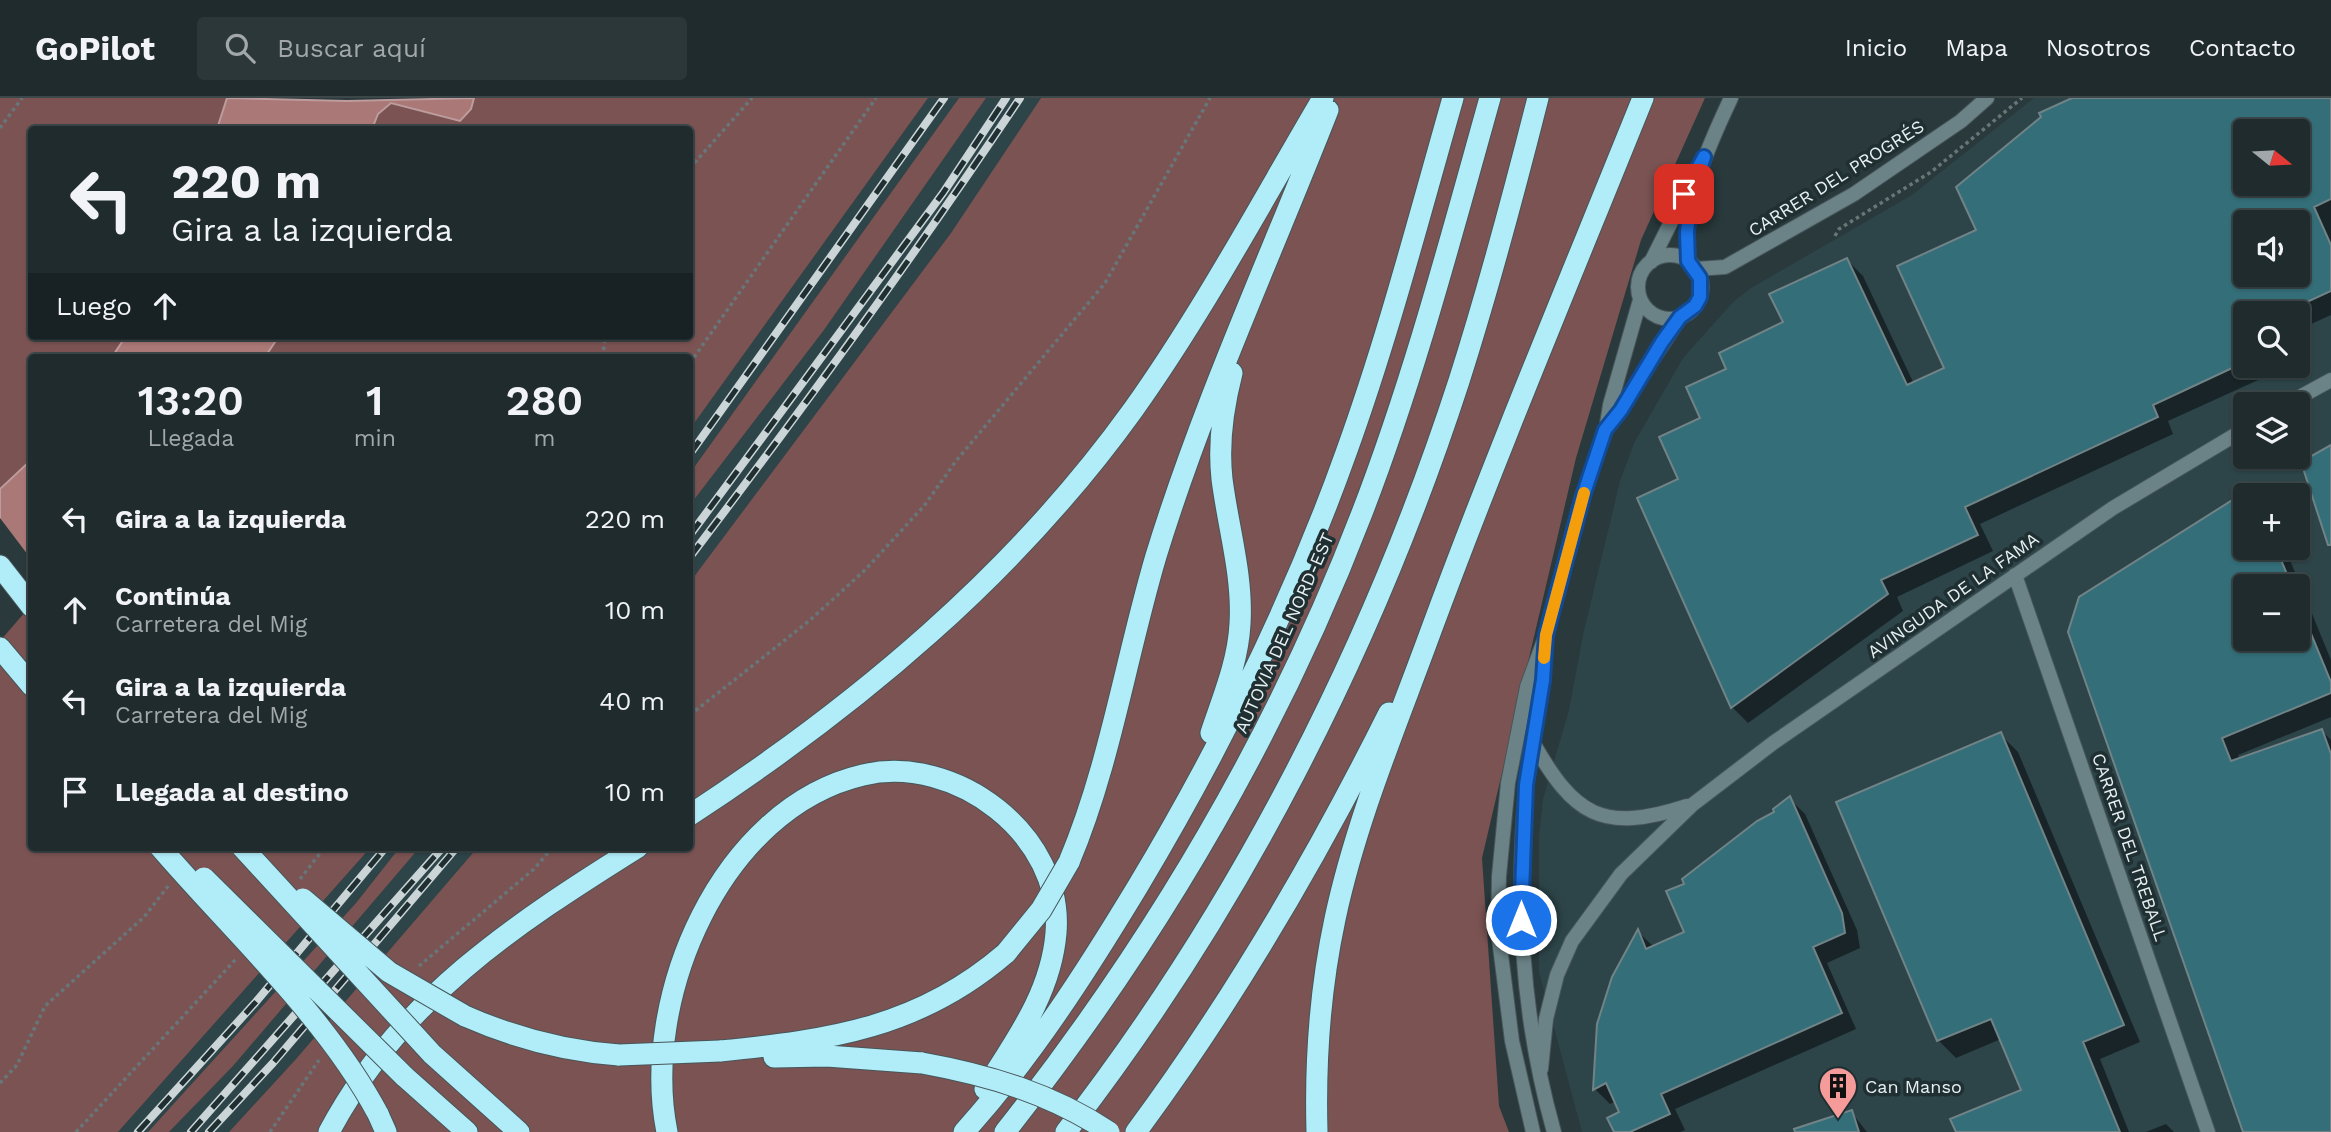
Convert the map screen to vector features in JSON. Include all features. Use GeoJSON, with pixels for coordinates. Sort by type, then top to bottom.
{"type":"FeatureCollection","features":[{"type":"Feature","properties":{"kind":"highway"},"geometry":{"type":"LineString","coordinates":[[693,812],[817,727],[874,682],[935,630],[1052,509],[1131,412],[1180,341],[1218,281],[1323,98]]}},
{"type":"Feature","properties":{"kind":"highway"},"geometry":{"type":"LineString","coordinates":[[719,1055],[778,1046],[890,1022],[940,1001],[1006,953],[1041,910],[1069,862],[1093,795],[1131,643],[1185,468],[1333,98]]}},
{"type":"Feature","properties":{"kind":"highway"},"geometry":{"type":"LineString","coordinates":[[964,1132],[992,1101],[1079,981],[1166,838],[1249,682],[1313,540],[1371,380],[1453,98]]}},
{"type":"Feature","properties":{"kind":"highway","name":"AUTOVIA DEL NORD-EST"},"geometry":{"type":"LineString","coordinates":[[1006,1132],[1061,1060],[1160,916],[1254,753],[1295,672],[1363,512],[1394,424],[1434,296],[1490,98]]}},
{"type":"Feature","properties":{"kind":"highway"},"geometry":{"type":"LineString","coordinates":[[1066,1132],[1147,1020],[1197,942],[1253,848],[1339,681],[1432,458],[1493,270],[1538,98]]}},
{"type":"Feature","properties":{"kind":"highway"},"geometry":{"type":"LineString","coordinates":[[1523,158],[1550,98]]}},
{"type":"Feature","properties":{"kind":"highway"},"geometry":{"type":"LineString","coordinates":[[1317,1132],[1320,1021],[1335,918],[1362,823],[1453,571],[1643,98]]}},
{"type":"Feature","properties":{"kind":"highway"},"geometry":{"type":"LineString","coordinates":[[1166,838],[1210,734],[1235,658],[1240,623],[1239,587],[1222,480],[1222,423],[1238,348],[1262,274]]}},
{"type":"Feature","properties":{"kind":"highway"},"geometry":{"type":"LineString","coordinates":[[0,566],[28,602]]}},
{"type":"Feature","properties":{"kind":"highway"},"geometry":{"type":"LineString","coordinates":[[1136,1132],[1253,958],[1346,798],[1398,695],[1453,571]]}},
{"type":"Feature","properties":{"kind":"highway"},"geometry":{"type":"LineString","coordinates":[[0,648],[28,681]]}},
{"type":"Feature","properties":{"kind":"highway"},"geometry":{"type":"LineString","coordinates":[[667,1132],[662,1071],[669,1000],[679,964],[710,899],[753,844],[776,820],[805,799],[835,783],[865,774],[894,772],[948,781],[993,806],[1031,845],[1046,872],[1055,899],[1056,931],[1044,986],[1033,1013],[957,1132]]}},
{"type":"Feature","properties":{"kind":"highway"},"geometry":{"type":"LineString","coordinates":[[164,851],[314,1019],[346,1061],[382,1123]]}},
{"type":"Feature","properties":{"kind":"highway"},"geometry":{"type":"LineString","coordinates":[[177,851],[404,1076],[467,1132]]}},
{"type":"Feature","properties":{"kind":"highway"},"geometry":{"type":"LineString","coordinates":[[247,851],[432,1054],[519,1132]]}},
{"type":"Feature","properties":{"kind":"highway"},"geometry":{"type":"LineString","coordinates":[[248,851],[389,971],[465,1016],[502,1032],[578,1052],[619,1055],[827,1056],[922,1063],[962,1070],[1037,1093],[1109,1132]]}},
{"type":"Feature","properties":{"kind":"highway"},"geometry":{"type":"LineString","coordinates":[[330,1132],[378,1058],[441,987],[525,920],[632,851]]}},
{"type":"Feature","properties":{"kind":"street"},"geometry":{"type":"LineString","coordinates":[[1533,1132],[1512,1041],[1498,931],[1499,876],[1512,764],[1527,687],[1546,635],[1640,300],[1639,279],[1651,262],[1731,98]]}},
{"type":"Feature","properties":{"kind":"street","name":"CARRER DEL PROGRÉS"},"geometry":{"type":"LineString","coordinates":[[1692,265],[1725,267],[1854,194],[1952,128],[1987,98]]}},
{"type":"Feature","properties":{"kind":"street"},"geometry":{"type":"LineString","coordinates":[[1605,430],[1680,317],[1695,306],[1700,297],[1700,278],[1692,265],[1688,216],[1704,157]]}},
{"type":"Feature","properties":{"kind":"street"},"geometry":{"type":"LineString","coordinates":[[1651,262],[1665,256],[1692,265]]}},
{"type":"Feature","properties":{"kind":"street"},"geometry":{"type":"LineString","coordinates":[[1640,300],[1657,317],[1680,317]]}},
{"type":"Feature","properties":{"kind":"street"},"geometry":{"type":"LineString","coordinates":[[2309,392],[2331,380]]}},
{"type":"Feature","properties":{"kind":"street","name":"AVINGUDA DE LA FAMA"},"geometry":{"type":"LineString","coordinates":[[1692,804],[1773,743],[2113,508],[2233,436]]}},
{"type":"Feature","properties":{"kind":"street","name":"CARRER DEL TREBALL"},"geometry":{"type":"LineString","coordinates":[[2015,575],[2208,1132]]}},
{"type":"Feature","properties":{"kind":"street"},"geometry":{"type":"LineString","coordinates":[[1546,635],[1543,680],[1532,741],[1521,866],[1521,936],[1531,1028],[1554,1132]]}},
{"type":"Feature","properties":{"kind":"street"},"geometry":{"type":"LineString","coordinates":[[1532,741],[1555,781],[1585,808],[1607,817],[1633,819],[1692,804]]}},
{"type":"Feature","properties":{"kind":"street"},"geometry":{"type":"LineString","coordinates":[[1541,1078],[1546,1019],[1558,975],[1572,941],[1620,874],[1692,804]]}},
{"type":"Feature","properties":{"kind":"path"},"geometry":{"type":"LineString","coordinates":[[0,128],[22,98]]}},
{"type":"Feature","properties":{"kind":"path"},"geometry":{"type":"LineString","coordinates":[[693,165],[752,98]]}},
{"type":"Feature","properties":{"kind":"path"},"geometry":{"type":"LineString","coordinates":[[693,359],[876,98]]}},
{"type":"Feature","properties":{"kind":"path"},"geometry":{"type":"LineString","coordinates":[[693,713],[809,621],[865,570],[924,506],[956,461],[1105,283],[1210,98]]}},
{"type":"Feature","properties":{"kind":"path"},"geometry":{"type":"LineString","coordinates":[[1835,236],[1839,229],[1931,172],[2022,98]]}},
{"type":"Feature","properties":{"kind":"path"},"geometry":{"type":"LineString","coordinates":[[0,1083],[18,1065],[45,1006],[144,917],[175,877]]}},
{"type":"Feature","properties":{"kind":"path"},"geometry":{"type":"LineString","coordinates":[[76,1132],[216,984]]}},
{"type":"Feature","properties":{"kind":"shaded area"},"geometry":{"type":"Polygon","coordinates":[[[0,98],[227,98],[218,126],[28,126],[28,340],[123,340],[114,354],[28,354],[28,463],[0,489],[0,98]]]}},
{"type":"Feature","properties":{"kind":"shaded area"},"geometry":{"type":"Polygon","coordinates":[[[227,98],[347,101],[474,98],[471,109],[460,121],[391,103],[378,114],[373,126],[218,126],[227,98]]]}},
{"type":"Feature","properties":{"kind":"shaded area"},"geometry":{"type":"Polygon","coordinates":[[[474,98],[928,98],[693,425],[693,354],[267,354],[276,340],[693,340],[693,126],[373,126],[378,114],[391,103],[426,111],[471,109],[474,98]]]}},
{"type":"Feature","properties":{"kind":"shaded area"},"geometry":{"type":"Polygon","coordinates":[[[928,98],[959,98],[693,469],[693,425],[928,98]]]}},
{"type":"Feature","properties":{"kind":"shaded area"},"geometry":{"type":"Polygon","coordinates":[[[959,98],[986,98],[824,330],[693,501],[693,469],[959,98]]]}},
{"type":"Feature","properties":{"kind":"shaded area"},"geometry":{"type":"Polygon","coordinates":[[[986,98],[1041,98],[951,233],[693,578],[693,501],[824,330],[986,98]]]}},
{"type":"Feature","properties":{"kind":"shaded area"},"geometry":{"type":"Polygon","coordinates":[[[1041,98],[1705,98],[1641,240],[1576,458],[1482,858],[1499,1106],[1509,1132],[229,1132],[296,1059],[475,851],[693,851],[693,578],[951,233],[1041,98]]]}},
{"type":"Feature","properties":{"kind":"shaded area"},"geometry":{"type":"Polygon","coordinates":[[[2034,98],[2331,98],[2331,1132],[1582,1132],[1539,972],[1539,836],[1543,799],[1569,710],[1583,635],[1620,481],[1634,443],[1683,358],[1734,301],[1751,288],[1912,195],[2034,98]]]}},
{"type":"Feature","properties":{"kind":"shaded area"},"geometry":{"type":"Polygon","coordinates":[[[123,340],[276,340],[267,354],[114,354],[123,340]]]}},
{"type":"Feature","properties":{"kind":"shaded area"},"geometry":{"type":"Polygon","coordinates":[[[28,463],[28,602],[0,638],[0,489],[28,463]]]}},
{"type":"Feature","properties":{"kind":"shaded area"},"geometry":{"type":"Polygon","coordinates":[[[28,602],[28,851],[367,851],[118,1132],[0,1132],[0,638],[28,602]]]}},
{"type":"Feature","properties":{"kind":"shaded area"},"geometry":{"type":"Polygon","coordinates":[[[367,851],[397,851],[356,903],[148,1132],[118,1132],[367,851]]]}},
{"type":"Feature","properties":{"kind":"shaded area"},"geometry":{"type":"Polygon","coordinates":[[[397,851],[417,851],[233,1066],[169,1132],[148,1132],[356,903],[397,851]]]}},
{"type":"Feature","properties":{"kind":"shaded area"},"geometry":{"type":"Polygon","coordinates":[[[417,851],[475,851],[296,1059],[229,1132],[169,1132],[233,1066],[417,851]]]}},
{"type":"Feature","properties":{"kind":"pier"},"geometry":{"type":"Polygon","coordinates":[[[0,518],[28,555],[28,609],[0,641],[0,518]]]}},
{"type":"Feature","properties":{"kind":"building"},"geometry":{"type":"Polygon","coordinates":[[[2072,98],[2331,98],[2331,199],[2314,207],[2331,245],[2331,291],[2309,301],[2233,301],[2233,368],[2153,405],[2158,417],[1965,507],[1978,535],[1881,580],[1888,594],[1731,708],[1637,498],[1678,479],[1659,437],[1700,418],[1686,387],[1726,369],[1719,353],[1783,322],[1769,294],[1847,258],[1907,385],[1944,368],[1897,266],[1976,230],[1956,187],[2041,117],[2039,113],[2072,98]]]}},
{"type":"Feature","properties":{"kind":"building"},"geometry":{"type":"Polygon","coordinates":[[[2331,445],[2331,545],[2328,545],[2303,469],[2310,469],[2310,457],[2331,445]]]}},
{"type":"Feature","properties":{"kind":"building"},"geometry":{"type":"Polygon","coordinates":[[[2233,500],[2233,560],[2281,560],[2287,574],[2233,574],[2233,651],[2310,651],[2310,631],[2331,682],[2331,693],[2222,738],[2231,761],[2322,729],[2331,754],[2331,1132],[2243,1132],[2068,632],[2079,597],[2233,500]]]}},
{"type":"Feature","properties":{"kind":"building"},"geometry":{"type":"Polygon","coordinates":[[[2001,732],[2124,1025],[2083,1042],[2120,1132],[1956,1132],[1950,1119],[2021,1090],[1991,1019],[1937,1041],[1836,802],[2001,732]]]}},
{"type":"Feature","properties":{"kind":"building"},"geometry":{"type":"Polygon","coordinates":[[[1790,796],[1842,913],[1845,933],[1813,947],[1842,1013],[1661,1094],[1670,1114],[1630,1132],[1614,1132],[1607,1118],[1619,1112],[1606,1083],[1593,1090],[1597,1024],[1612,977],[1638,929],[1646,949],[1684,932],[1666,891],[1684,884],[1682,879],[1757,821],[1774,812],[1773,809],[1790,796]]]}},
{"type":"Feature","properties":{"kind":"building","name":"Can Manso"},"geometry":{"type":"Polygon","coordinates":[[[1852,1110],[1859,1132],[1795,1132],[1794,1129],[1852,1110]]]}},
{"type":"Feature","properties":{"kind":"railway"},"geometry":{"type":"LineString","coordinates":[[693,450],[944,98]]}},
{"type":"Feature","properties":{"kind":"railway"},"geometry":{"type":"LineString","coordinates":[[693,531],[943,193],[1006,98]]}},
{"type":"Feature","properties":{"kind":"railway"},"geometry":{"type":"LineString","coordinates":[[693,553],[858,330],[1020,98]]}},
{"type":"Feature","properties":{"kind":"railway"},"geometry":{"type":"LineString","coordinates":[[138,1132],[255,1003],[383,851]]}},
{"type":"Feature","properties":{"kind":"railway"},"geometry":{"type":"LineString","coordinates":[[191,1132],[439,851]]}},
{"type":"Feature","properties":{"kind":"railway"},"geometry":{"type":"LineString","coordinates":[[209,1132],[273,1063],[454,851]]}},
{"type":"Feature","properties":{"kind":"slow traffic"},"geometry":{"type":"LineString","coordinates":[[1544,658],[1546,635],[1584,493]]}},
{"type":"Feature","properties":{"kind":"place","name":"Can Manso"},"geometry":{"type":"Point","coordinates":[1838,1120]}},
{"type":"Feature","properties":{"kind":"route"},"geometry":{"type":"LineString","coordinates":[[1521,920],[1526,785],[1543,680],[1546,635],[1583,496],[1605,430],[1621,410],[1662,342],[1680,317],[1689,313],[1700,297],[1700,278],[1688,261],[1687,232],[1691,197],[1704,157],[1684,194]]}}]}
